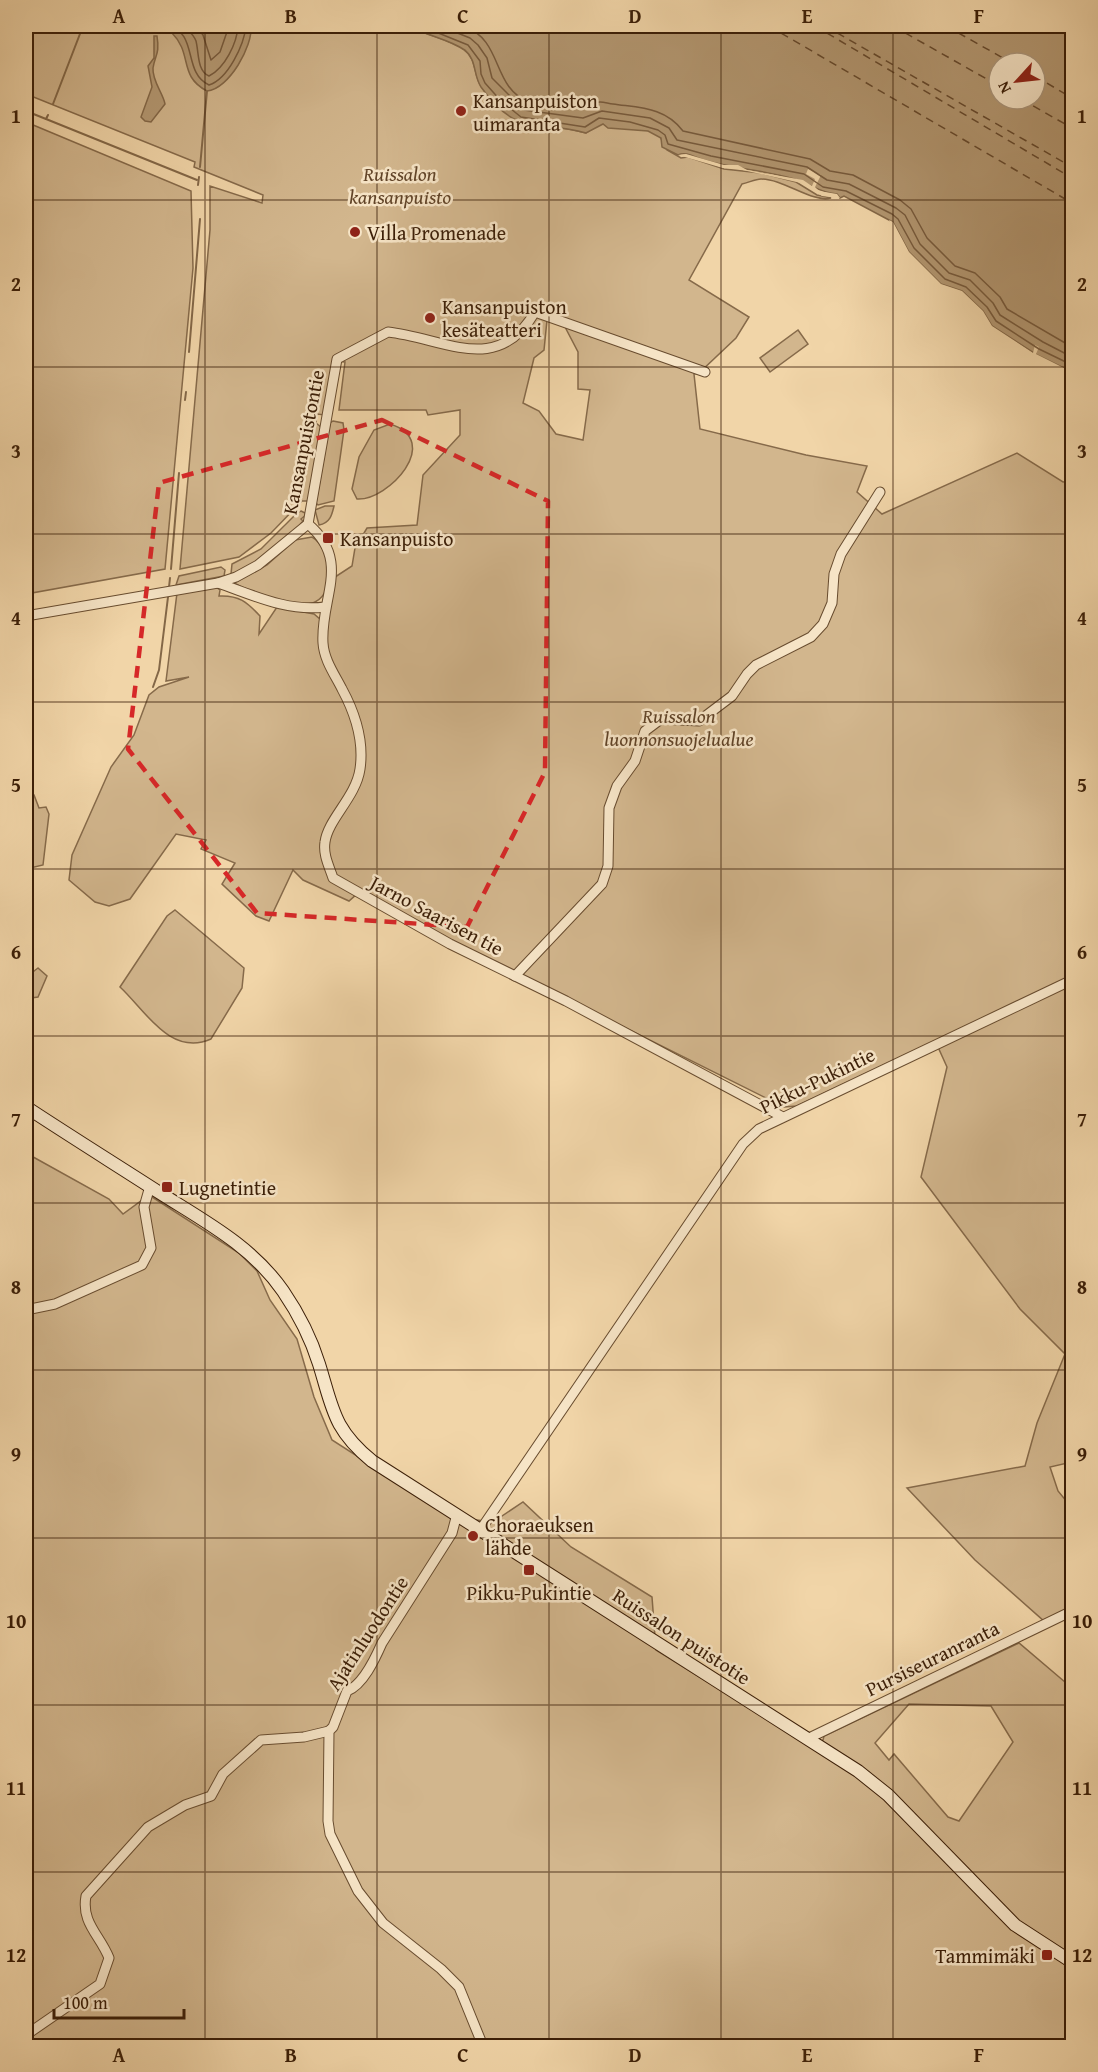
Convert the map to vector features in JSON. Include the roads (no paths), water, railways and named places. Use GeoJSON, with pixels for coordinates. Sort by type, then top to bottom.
{"type":"FeatureCollection","features":[{"type":"Feature","properties":{"kind":"street","name":"Kansanpuistontie"},"geometry":{"type":"LineString","coordinates":[[26,616],[218,583],[258,565],[308,524],[338,359],[388,332],[439,345],[497,348],[522,333],[535,312],[705,372]]}},
{"type":"Feature","properties":{"kind":"street"},"geometry":{"type":"LineString","coordinates":[[515,976],[602,884],[608,866],[609,808],[617,786],[635,761],[645,731],[661,719],[699,721],[732,696],[756,665],[811,637],[823,624],[832,603],[834,574],[841,554],[880,492]]}},
{"type":"Feature","properties":{"kind":"street","name":"Jarno Saarisen tie"},"geometry":{"type":"LineString","coordinates":[[308,524],[322,539],[330,556],[333,579],[325,607],[323,643],[326,656],[350,704],[361,749],[354,791],[341,809],[325,841],[326,857],[333,878],[431,934],[577,1006],[781,1116]]}},
{"type":"Feature","properties":{"kind":"street"},"geometry":{"type":"LineString","coordinates":[[218,583],[283,605],[301,609],[325,607]]}},
{"type":"Feature","properties":{"kind":"street","name":"Pikku-Pukintie"},"geometry":{"type":"LineString","coordinates":[[481,1529],[743,1144],[759,1129],[781,1116],[1072,980]]}},
{"type":"Feature","properties":{"kind":"street","name":"Ruissalon puistotie"},"geometry":{"type":"LineString","coordinates":[[26,1107],[220,1231],[256,1259],[283,1290],[304,1326],[320,1364],[331,1408],[342,1431],[372,1461],[874,1783],[1016,1925],[1072,1962]]}},
{"type":"Feature","properties":{"kind":"street"},"geometry":{"type":"LineString","coordinates":[[26,1310],[55,1304],[142,1265],[151,1248],[144,1208],[150,1186]]}},
{"type":"Feature","properties":{"kind":"street","name":"Ajatinluodontie"},"geometry":{"type":"LineString","coordinates":[[457,1514],[452,1533],[382,1643],[376,1658],[354,1688],[347,1691],[333,1727],[329,1731],[330,1834],[358,1891],[383,1923],[441,1969],[459,1988],[483,2046]]}},
{"type":"Feature","properties":{"kind":"street","name":"Pursiseuranranta"},"geometry":{"type":"LineString","coordinates":[[807,1739],[1072,1611]]}},
{"type":"Feature","properties":{"kind":"street"},"geometry":{"type":"LineString","coordinates":[[26,2035],[100,1984],[109,1958],[102,1941],[92,1932],[87,1922],[84,1908],[86,1896],[148,1827],[184,1805],[211,1797],[223,1774],[261,1740],[304,1737],[329,1731]]}},
{"type":"Feature","properties":{"kind":"water"},"geometry":{"type":"Polygon","coordinates":[[[159,26],[251,26],[251,34],[244,55],[231,75],[223,83],[207,91],[192,79],[178,41],[172,33],[163,31],[159,26]]]}},
{"type":"Feature","properties":{"kind":"water"},"geometry":{"type":"Polygon","coordinates":[[[410,26],[1072,26],[1072,372],[1037,355],[992,326],[983,311],[962,291],[941,284],[909,252],[893,222],[844,196],[840,198],[837,194],[800,181],[715,163],[688,154],[678,155],[662,147],[661,138],[648,131],[608,128],[603,124],[586,133],[517,120],[494,103],[481,87],[469,54],[452,43],[410,26]]]}},
{"type":"Feature","properties":{"kind":"water"},"geometry":{"type":"Polygon","coordinates":[[[154,36],[157,36],[158,47],[153,73],[165,104],[151,122],[141,117],[152,87],[148,66],[154,58],[154,36]]]}},
{"type":"Feature","properties":{"kind":"waterway"},"geometry":{"type":"LineString","coordinates":[[53,104],[83,26]]}},
{"type":"Feature","properties":{"kind":"waterway"},"geometry":{"type":"LineString","coordinates":[[200,167],[207,91]]}},
{"type":"Feature","properties":{"kind":"waterway"},"geometry":{"type":"LineString","coordinates":[[26,111],[46,119]]}},
{"type":"Feature","properties":{"kind":"waterway"},"geometry":{"type":"LineString","coordinates":[[48,115],[46,119],[197,180]]}},
{"type":"Feature","properties":{"kind":"waterway"},"geometry":{"type":"LineString","coordinates":[[198,185],[199,177]]}},
{"type":"Feature","properties":{"kind":"waterway"},"geometry":{"type":"LineString","coordinates":[[189,352],[200,219]]}},
{"type":"Feature","properties":{"kind":"waterway"},"geometry":{"type":"LineString","coordinates":[[185,400],[186,392]]}},
{"type":"Feature","properties":{"kind":"waterway"},"geometry":{"type":"LineString","coordinates":[[171,569],[179,473]]}},
{"type":"Feature","properties":{"kind":"waterway"},"geometry":{"type":"LineString","coordinates":[[169,587],[170,578]]}},
{"type":"Feature","properties":{"kind":"waterway"},"geometry":{"type":"LineString","coordinates":[[153,687],[159,670],[168,597]]}},
{"type":"Feature","properties":{"kind":"place","name":"Kansanpuiston uimaranta"},"geometry":{"type":"Point","coordinates":[461,111]}},
{"type":"Feature","properties":{"kind":"place","name":"Villa Promenade"},"geometry":{"type":"Point","coordinates":[355,232]}},
{"type":"Feature","properties":{"kind":"place","name":"Kansanpuiston kesäteatteri"},"geometry":{"type":"Point","coordinates":[430,318]}},
{"type":"Feature","properties":{"kind":"place","name":"Kansanpuisto"},"geometry":{"type":"Point","coordinates":[328,538]}},
{"type":"Feature","properties":{"kind":"place","name":"Lugnetintie"},"geometry":{"type":"Point","coordinates":[167,1187]}},
{"type":"Feature","properties":{"kind":"place","name":"Choraeuksen lähde"},"geometry":{"type":"Point","coordinates":[473,1536]}},
{"type":"Feature","properties":{"kind":"place","name":"Pikku-Pukintie"},"geometry":{"type":"Point","coordinates":[529,1570]}},
{"type":"Feature","properties":{"kind":"place","name":"Tammimäki"},"geometry":{"type":"Point","coordinates":[1047,1955]}},
{"type":"Feature","properties":{"kind":"park label","name":"Ruissalon kansanpuisto"},"geometry":{"type":"Point","coordinates":[400,184]}},
{"type":"Feature","properties":{"kind":"park label","name":"Ruissalon luonnonsuojelualue"},"geometry":{"type":"Point","coordinates":[679,726]}}]}
